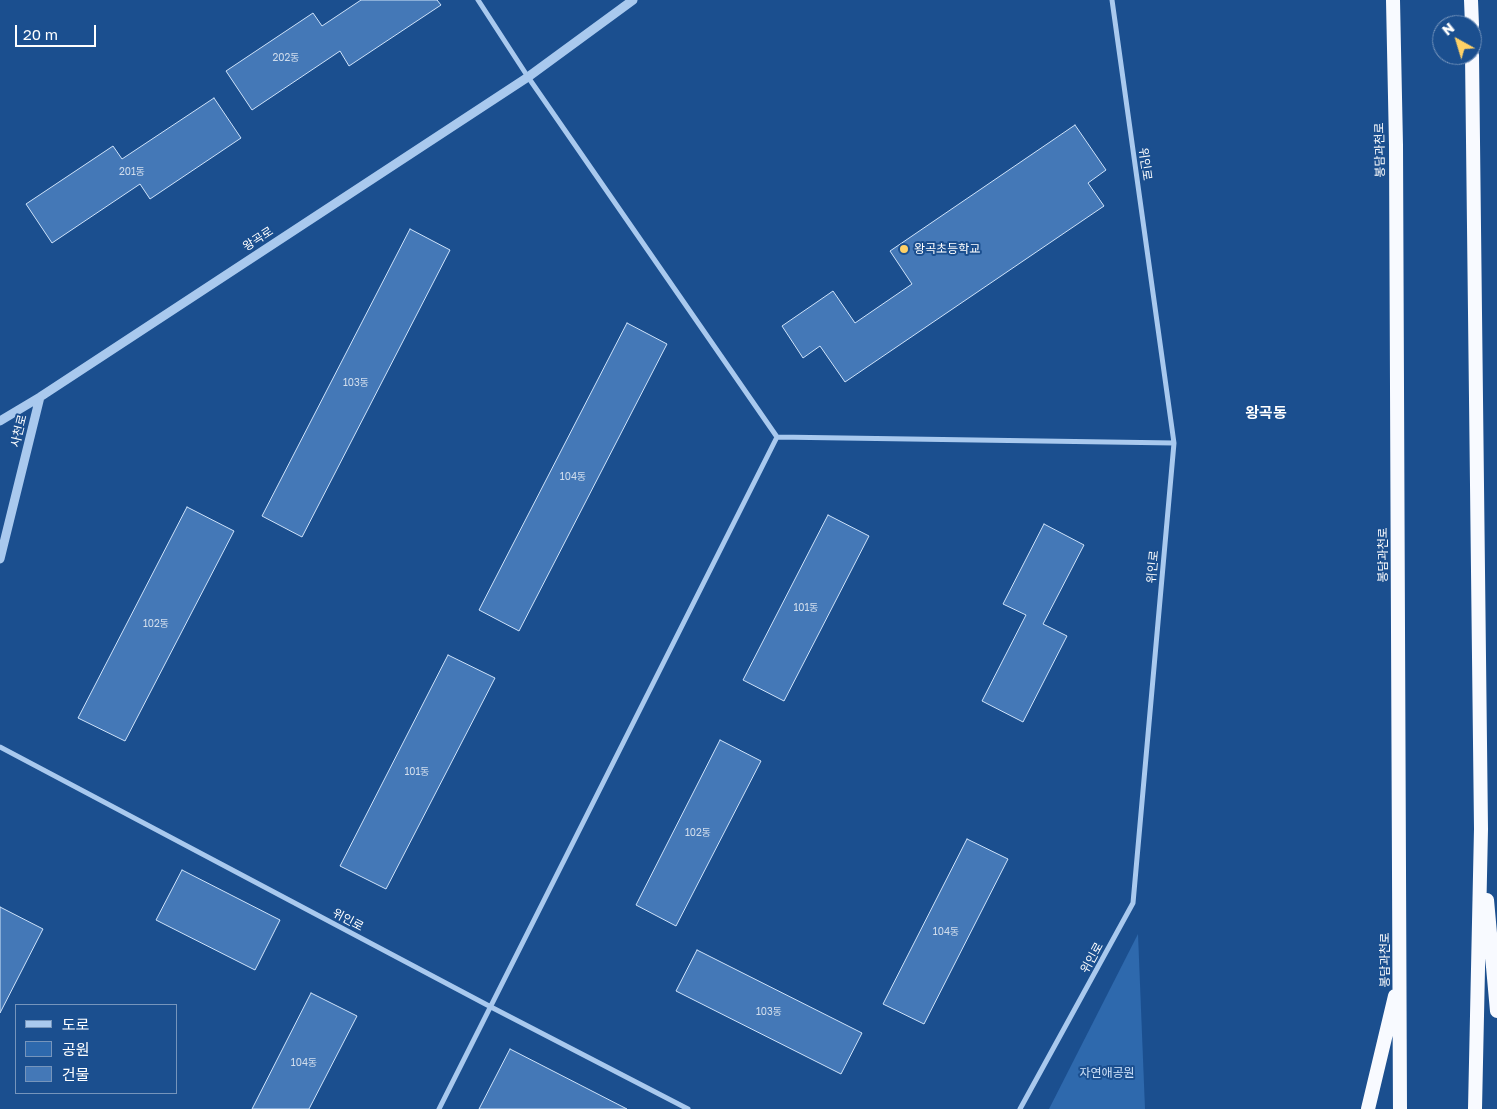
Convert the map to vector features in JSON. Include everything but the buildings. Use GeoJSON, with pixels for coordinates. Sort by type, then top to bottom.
{"type":"FeatureCollection","features":[{"type":"Feature","properties":{"kind":"highway","name":"봉담과천로"},"geometry":{"type":"LineString","coordinates":[[1393,0],[1396,145],[1400,1109]]}},
{"type":"Feature","properties":{"kind":"highway"},"geometry":{"type":"LineString","coordinates":[[1471,0],[1472,15]]}},
{"type":"Feature","properties":{"kind":"highway"},"geometry":{"type":"LineString","coordinates":[[1472,65],[1481,829],[1475,1109]]}},
{"type":"Feature","properties":{"kind":"highway"},"geometry":{"type":"LineString","coordinates":[[1481,829],[1497,1012]]}},
{"type":"Feature","properties":{"kind":"highway"},"geometry":{"type":"LineString","coordinates":[[1368,1109],[1400,974]]}},
{"type":"Feature","properties":{"kind":"street"},"geometry":{"type":"LineString","coordinates":[[478,0],[528,77],[777,437]]}},
{"type":"Feature","properties":{"kind":"street","name":"왕곡로"},"geometry":{"type":"LineString","coordinates":[[0,421],[40,397],[528,77],[633,0]]}},
{"type":"Feature","properties":{"kind":"street","name":"위인로"},"geometry":{"type":"LineString","coordinates":[[1020,1109],[1133,903],[1174,443],[1112,0]]}},
{"type":"Feature","properties":{"kind":"street","name":"사천로"},"geometry":{"type":"LineString","coordinates":[[0,560],[40,397]]}},
{"type":"Feature","properties":{"kind":"street"},"geometry":{"type":"LineString","coordinates":[[777,437],[1174,443]]}},
{"type":"Feature","properties":{"kind":"street"},"geometry":{"type":"LineString","coordinates":[[440,1109],[777,437]]}},
{"type":"Feature","properties":{"kind":"street","name":"위인로"},"geometry":{"type":"LineString","coordinates":[[0,747],[688,1109]]}},
{"type":"Feature","properties":{"kind":"green space","name":"자연애공원"},"geometry":{"type":"Polygon","coordinates":[[[1138,934],[1145,1109],[1049,1109],[1138,934]]]}},
{"type":"Feature","properties":{"kind":"place","name":"왕곡초등학교"},"geometry":{"type":"Point","coordinates":[904,249]}},
{"type":"Feature","properties":{"kind":"district","name":"왕곡동"},"geometry":{"type":"Point","coordinates":[1266,413]}}]}
